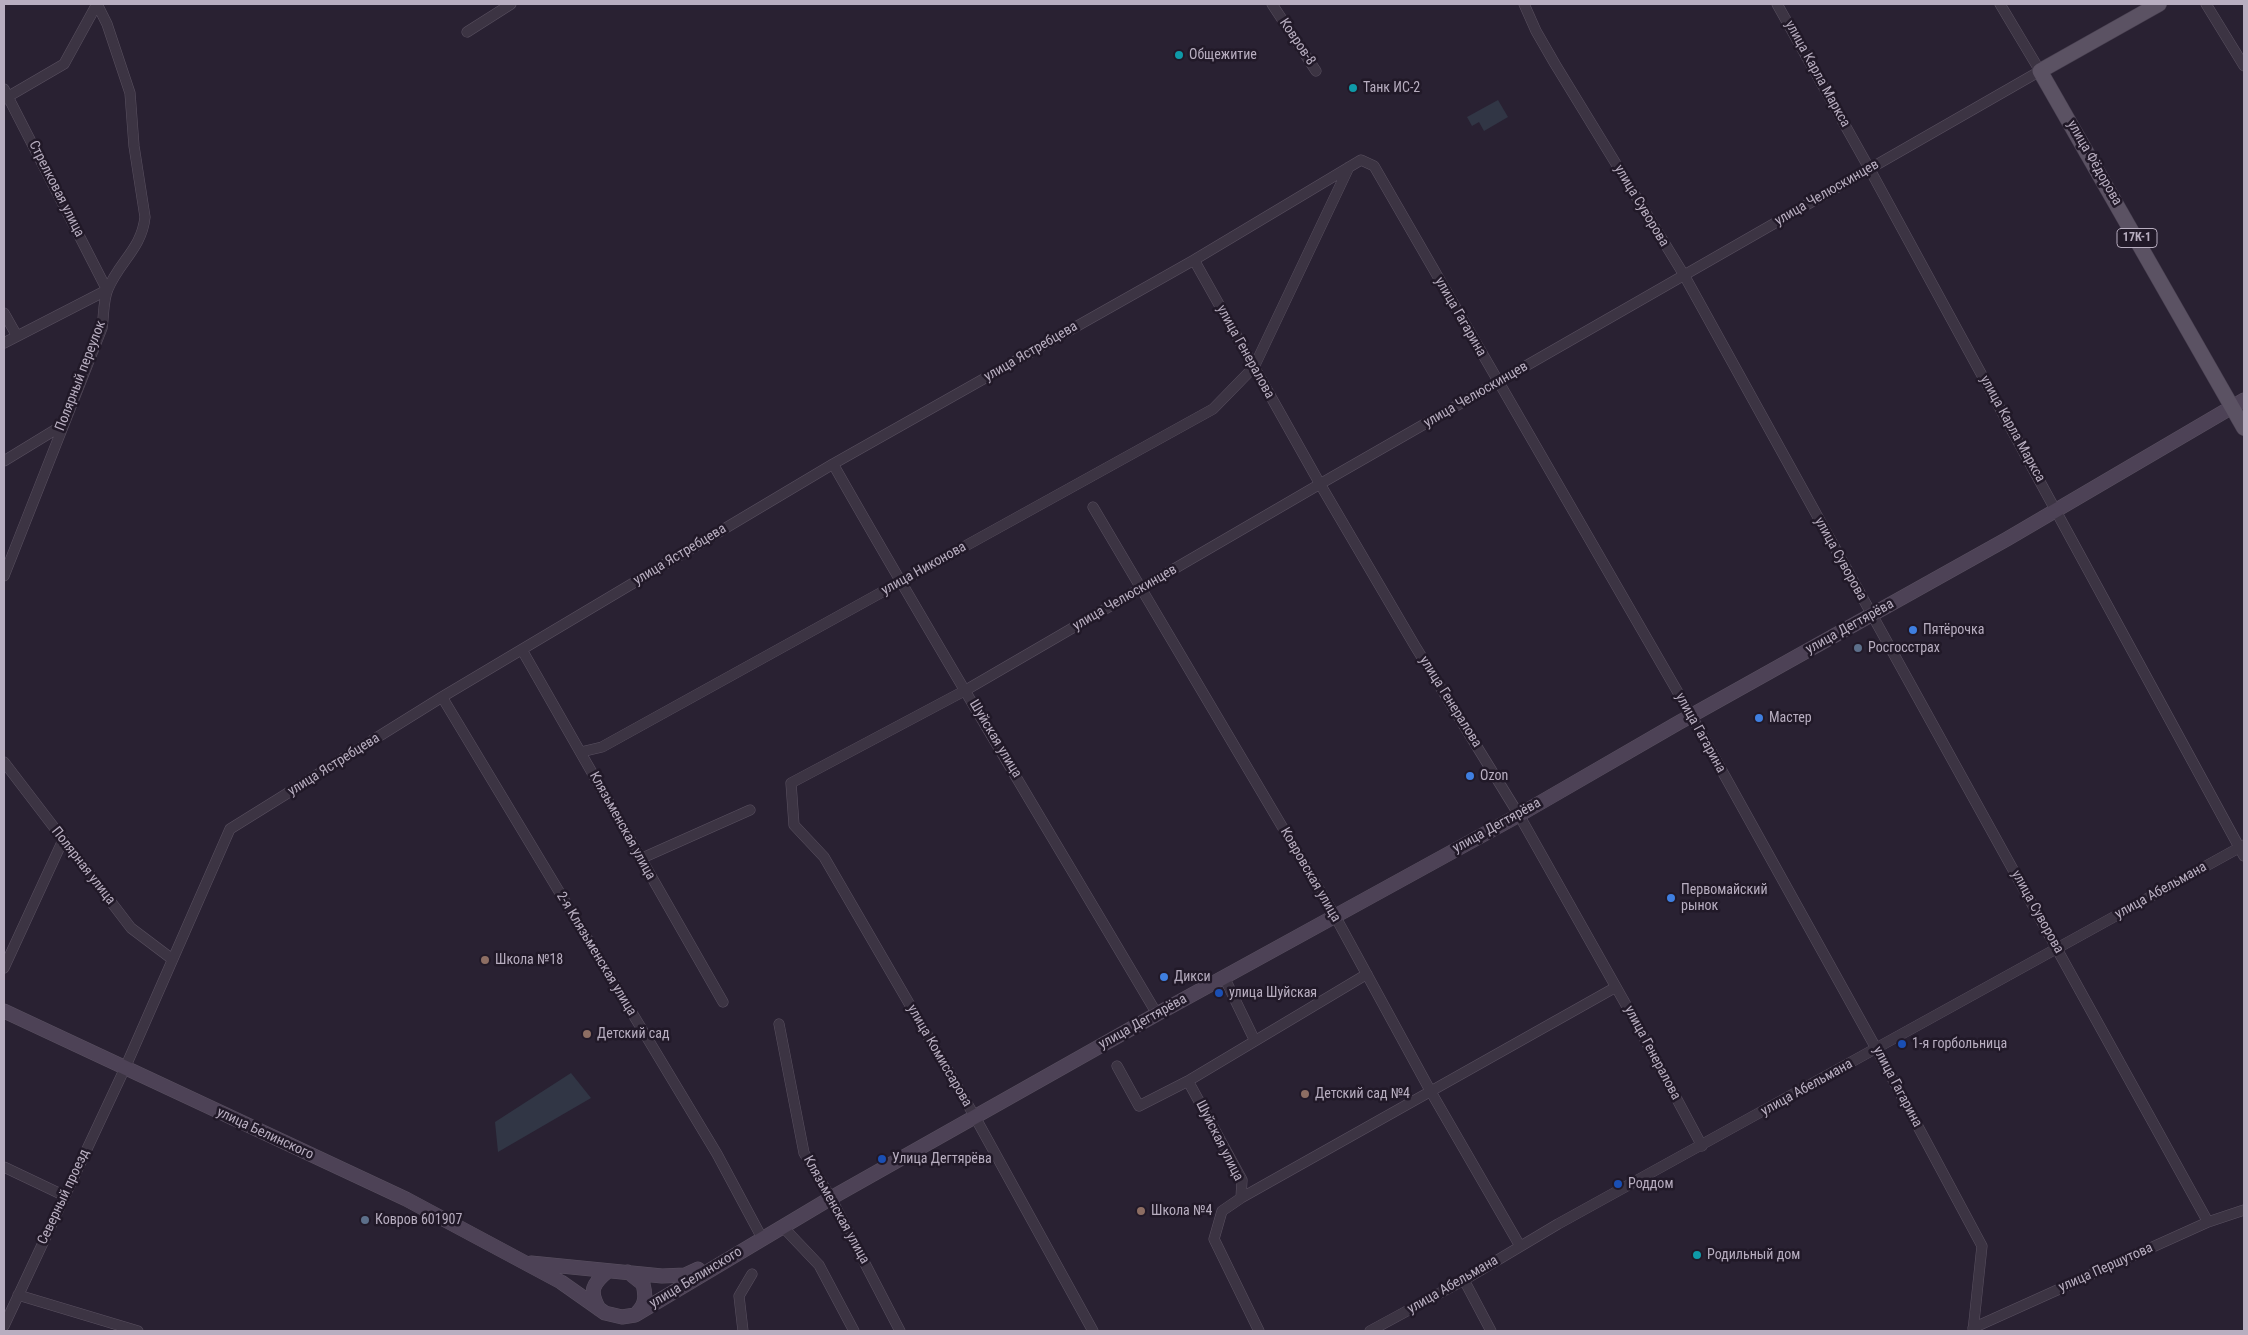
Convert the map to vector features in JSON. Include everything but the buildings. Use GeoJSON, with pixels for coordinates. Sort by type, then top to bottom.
{"type":"FeatureCollection","features":[{"type":"Feature","properties":{"kind":"main road","name":"улица Челюскинцев"},"geometry":{"type":"LineString","coordinates":[[2040,71],[2159,4]]}},
{"type":"Feature","properties":{"kind":"main road","name":"улица Фёдорова"},"geometry":{"type":"LineString","coordinates":[[2040,71],[2238,403],[2244,428]]}},
{"type":"Feature","properties":{"kind":"main road","name":"улица Дегтярёва"},"geometry":{"type":"LineString","coordinates":[[746,1247],[1157,1014],[1519,815],[1691,715],[1871,616],[2238,403]]}},
{"type":"Feature","properties":{"kind":"main road","name":"улица Белинского"},"geometry":{"type":"LineString","coordinates":[[4,1011],[406,1199],[562,1282],[605,1313],[622,1317],[635,1315],[746,1247]]}},
{"type":"Feature","properties":{"kind":"main road","name":"улица Белинского"},"geometry":{"type":"LineString","coordinates":[[524,1262],[662,1276],[685,1275],[746,1247]]}},
{"type":"Feature","properties":{"kind":"main road"},"geometry":{"type":"LineString","coordinates":[[599,1310],[593,1299],[593,1290],[596,1280],[608,1271]]}},
{"type":"Feature","properties":{"kind":"main road"},"geometry":{"type":"LineString","coordinates":[[628,1272],[643,1284],[646,1298],[643,1307],[635,1315]]}},
{"type":"Feature","properties":{"kind":"street"},"geometry":{"type":"LineString","coordinates":[[5,95],[64,64],[97,4]]}},
{"type":"Feature","properties":{"kind":"street","name":"Полярный переулок"},"geometry":{"type":"LineString","coordinates":[[4,576],[102,328],[107,290],[140,240],[145,217],[134,146],[130,92],[107,24],[97,4]]}},
{"type":"Feature","properties":{"kind":"street"},"geometry":{"type":"LineString","coordinates":[[467,32],[511,4]]}},
{"type":"Feature","properties":{"kind":"street","name":"улица Суворова"},"geometry":{"type":"LineString","coordinates":[[1524,4],[1533,25],[1555,64],[1684,275],[2208,1222]]}},
{"type":"Feature","properties":{"kind":"street","name":"улица Карла Маркса"},"geometry":{"type":"LineString","coordinates":[[1777,4],[2243,849]]}},
{"type":"Feature","properties":{"kind":"street","name":"улица Фёдорова"},"geometry":{"type":"LineString","coordinates":[[2000,4],[2040,71]]}},
{"type":"Feature","properties":{"kind":"street"},"geometry":{"type":"LineString","coordinates":[[2206,4],[2244,66]]}},
{"type":"Feature","properties":{"kind":"street","name":"Ковров-8"},"geometry":{"type":"LineString","coordinates":[[1274,8],[1316,71]]}},
{"type":"Feature","properties":{"kind":"street","name":"улица Челюскинцев"},"geometry":{"type":"LineString","coordinates":[[790,783],[966,690],[1320,484],[2040,71]]}},
{"type":"Feature","properties":{"kind":"street","name":"Стрелковая улица"},"geometry":{"type":"LineString","coordinates":[[5,95],[107,290]]}},
{"type":"Feature","properties":{"kind":"street","name":"улица Ястребцева"},"geometry":{"type":"LineString","coordinates":[[125,1068],[230,829],[442,697],[833,464],[1194,260],[1361,160]]}},
{"type":"Feature","properties":{"kind":"street","name":"улица Гагарина"},"geometry":{"type":"LineString","coordinates":[[1361,160],[1374,166],[1691,715],[1877,1050],[1982,1246],[1973,1329]]}},
{"type":"Feature","properties":{"kind":"street","name":"улица Никонова"},"geometry":{"type":"LineString","coordinates":[[581,752],[602,747],[1214,409],[1254,367],[1348,167]]}},
{"type":"Feature","properties":{"kind":"street","name":"улица Генералова"},"geometry":{"type":"LineString","coordinates":[[1194,260],[1320,484],[1519,815],[1702,1146]]}},
{"type":"Feature","properties":{"kind":"street"},"geometry":{"type":"LineString","coordinates":[[4,343],[107,290]]}},
{"type":"Feature","properties":{"kind":"street"},"geometry":{"type":"LineString","coordinates":[[4,314],[17,336]]}},
{"type":"Feature","properties":{"kind":"street"},"geometry":{"type":"LineString","coordinates":[[4,461],[63,425]]}},
{"type":"Feature","properties":{"kind":"street","name":"Шуйская улица"},"geometry":{"type":"LineString","coordinates":[[833,464],[900,582],[966,690],[1157,1014]]}},
{"type":"Feature","properties":{"kind":"street","name":"Ковровская улица"},"geometry":{"type":"LineString","coordinates":[[1093,507],[1335,916],[1431,1092],[1520,1246]]}},
{"type":"Feature","properties":{"kind":"street","name":"Клязьменская улица"},"geometry":{"type":"LineString","coordinates":[[522,650],[723,1002]]}},
{"type":"Feature","properties":{"kind":"street","name":"2-я Клязьменская улица"},"geometry":{"type":"LineString","coordinates":[[442,697],[716,1154],[762,1238]]}},
{"type":"Feature","properties":{"kind":"street","name":"Полярная улица"},"geometry":{"type":"LineString","coordinates":[[4,762],[131,928],[172,960]]}},
{"type":"Feature","properties":{"kind":"street","name":"улица Комиссарова"},"geometry":{"type":"LineString","coordinates":[[790,783],[794,825],[824,857],[975,1117],[1093,1331]]}},
{"type":"Feature","properties":{"kind":"street"},"geometry":{"type":"LineString","coordinates":[[640,859],[750,810]]}},
{"type":"Feature","properties":{"kind":"street"},"geometry":{"type":"LineString","coordinates":[[4,968],[63,840]]}},
{"type":"Feature","properties":{"kind":"street","name":"улица Абельмана"},"geometry":{"type":"LineString","coordinates":[[1370,1331],[1464,1280],[1520,1246],[2243,849]]}},
{"type":"Feature","properties":{"kind":"street"},"geometry":{"type":"LineString","coordinates":[[1117,1066],[1139,1106],[1188,1081],[1367,974]]}},
{"type":"Feature","properties":{"kind":"street"},"geometry":{"type":"LineString","coordinates":[[1224,977],[1255,1041]]}},
{"type":"Feature","properties":{"kind":"street"},"geometry":{"type":"LineString","coordinates":[[1241,1198],[1431,1092],[1500,1051],[1616,988]]}},
{"type":"Feature","properties":{"kind":"street","name":"Клязьменская улица"},"geometry":{"type":"LineString","coordinates":[[779,1024],[804,1153],[831,1198],[900,1331]]}},
{"type":"Feature","properties":{"kind":"street","name":"Северный проезд"},"geometry":{"type":"LineString","coordinates":[[4,1326],[125,1068]]}},
{"type":"Feature","properties":{"kind":"street","name":"Шуйская улица"},"geometry":{"type":"LineString","coordinates":[[1188,1081],[1242,1180],[1241,1198],[1222,1211],[1214,1239],[1259,1331]]}},
{"type":"Feature","properties":{"kind":"street"},"geometry":{"type":"LineString","coordinates":[[4,1167],[65,1196]]}},
{"type":"Feature","properties":{"kind":"street","name":"улица Першутова"},"geometry":{"type":"LineString","coordinates":[[1973,1329],[2208,1222],[2244,1210]]}},
{"type":"Feature","properties":{"kind":"street"},"geometry":{"type":"LineString","coordinates":[[782,1226],[819,1265],[854,1331]]}},
{"type":"Feature","properties":{"kind":"street"},"geometry":{"type":"LineString","coordinates":[[743,1331],[739,1296],[752,1274]]}},
{"type":"Feature","properties":{"kind":"street"},"geometry":{"type":"LineString","coordinates":[[1464,1280],[1491,1331]]}},
{"type":"Feature","properties":{"kind":"street"},"geometry":{"type":"LineString","coordinates":[[18,1294],[138,1331]]}},
{"type":"Feature","properties":{"kind":"shaded area"},"geometry":{"type":"Polygon","coordinates":[[[1498,100],[1508,117],[1484,131],[1479,122],[1472,126],[1467,117],[1498,100]]]}},
{"type":"Feature","properties":{"kind":"shaded area"},"geometry":{"type":"Polygon","coordinates":[[[571,1073],[591,1098],[498,1152],[495,1122],[571,1073]]]}},
{"type":"Feature","properties":{"kind":"place","name":"Общежитие"},"geometry":{"type":"Point","coordinates":[1179,55]}},
{"type":"Feature","properties":{"kind":"place","name":"Танк ИС-2"},"geometry":{"type":"Point","coordinates":[1353,88]}},
{"type":"Feature","properties":{"kind":"place","name":"Пятёрочка"},"geometry":{"type":"Point","coordinates":[1913,630]}},
{"type":"Feature","properties":{"kind":"place","name":"Росгосстрах"},"geometry":{"type":"Point","coordinates":[1858,648]}},
{"type":"Feature","properties":{"kind":"place","name":"Мастер"},"geometry":{"type":"Point","coordinates":[1759,718]}},
{"type":"Feature","properties":{"kind":"place","name":"Ozon"},"geometry":{"type":"Point","coordinates":[1470,776]}},
{"type":"Feature","properties":{"kind":"place","name":"Первомайский рынок"},"geometry":{"type":"Point","coordinates":[1671,898]}},
{"type":"Feature","properties":{"kind":"place","name":"Школа №18"},"geometry":{"type":"Point","coordinates":[485,960]}},
{"type":"Feature","properties":{"kind":"place","name":"Дикси"},"geometry":{"type":"Point","coordinates":[1164,977]}},
{"type":"Feature","properties":{"kind":"place","name":"улица Шуйская"},"geometry":{"type":"Point","coordinates":[1219,993]}},
{"type":"Feature","properties":{"kind":"place","name":"Детский сад"},"geometry":{"type":"Point","coordinates":[587,1034]}},
{"type":"Feature","properties":{"kind":"place","name":"1-я горбольница"},"geometry":{"type":"Point","coordinates":[1902,1044]}},
{"type":"Feature","properties":{"kind":"place","name":"Детский сад №4"},"geometry":{"type":"Point","coordinates":[1305,1094]}},
{"type":"Feature","properties":{"kind":"place","name":"Улица Дегтярёва"},"geometry":{"type":"Point","coordinates":[882,1159]}},
{"type":"Feature","properties":{"kind":"place","name":"Роддом"},"geometry":{"type":"Point","coordinates":[1618,1184]}},
{"type":"Feature","properties":{"kind":"place","name":"Школа №4"},"geometry":{"type":"Point","coordinates":[1141,1211]}},
{"type":"Feature","properties":{"kind":"place","name":"Ковров 601907"},"geometry":{"type":"Point","coordinates":[365,1220]}},
{"type":"Feature","properties":{"kind":"place","name":"Родильный дом"},"geometry":{"type":"Point","coordinates":[1697,1255]}}]}
